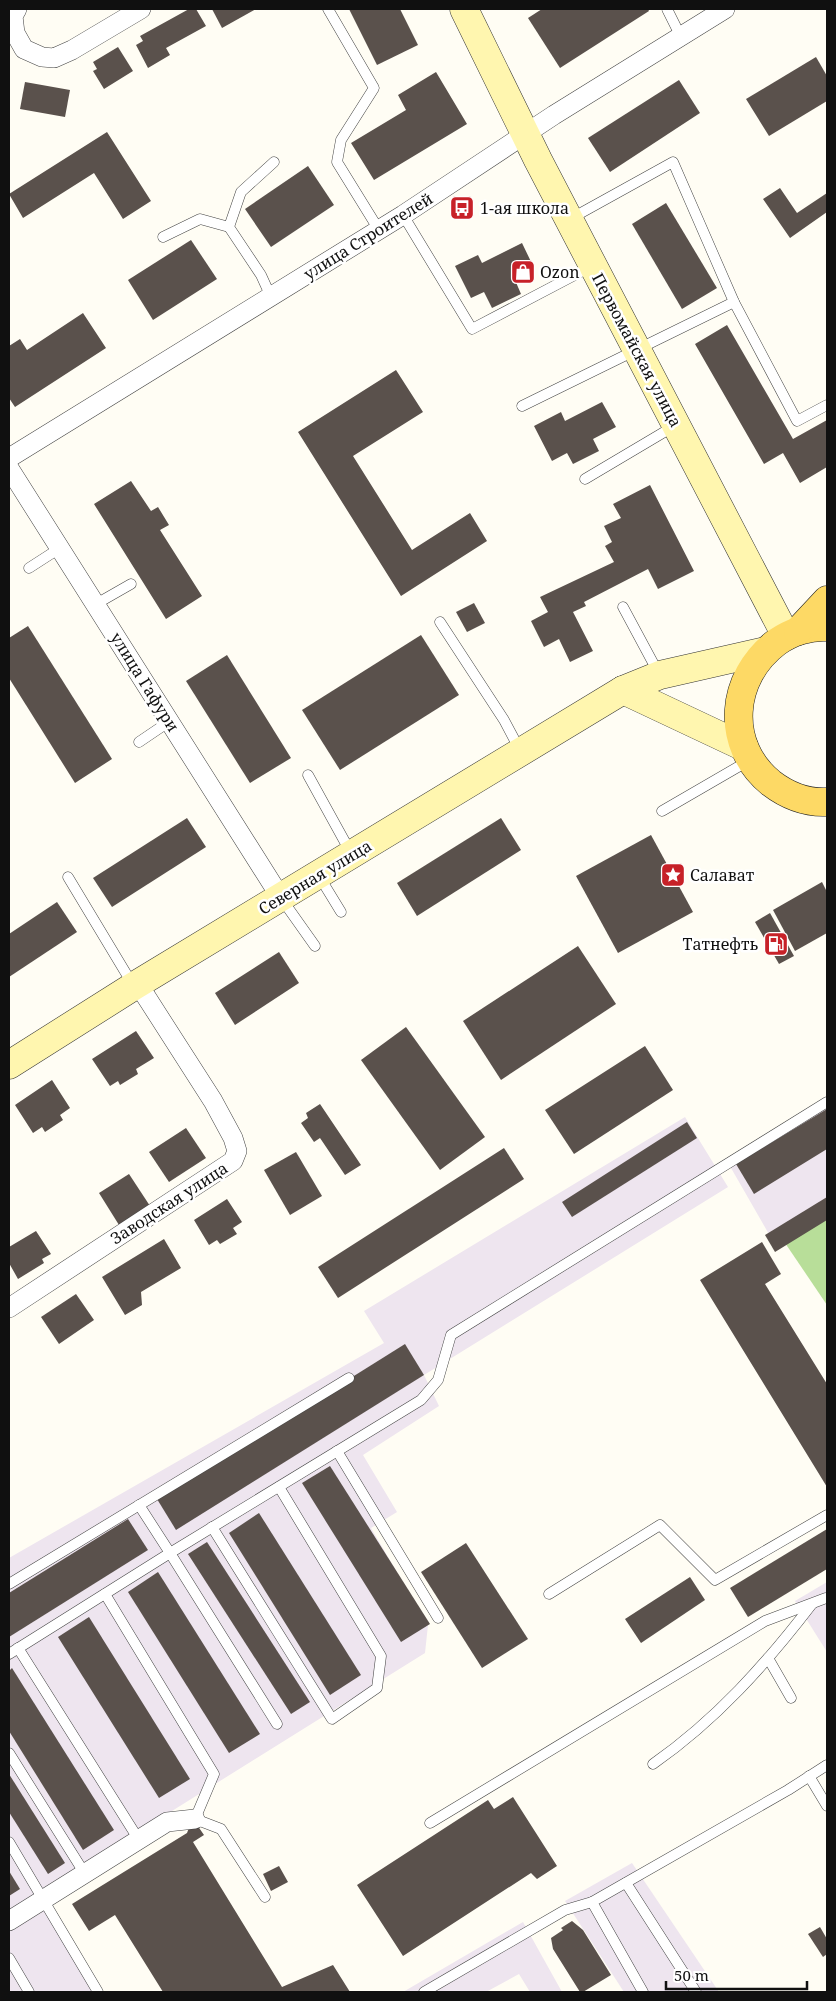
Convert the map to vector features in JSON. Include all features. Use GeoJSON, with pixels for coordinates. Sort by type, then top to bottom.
{"type":"FeatureCollection","features":[{"type":"Feature","properties":{"kind":"main road"},"geometry":{"type":"LineString","coordinates":[[823,808],[784,793],[760,774],[748,753],[738,722],[740,696],[750,672],[827,600]]}},
{"type":"Feature","properties":{"kind":"main road"},"geometry":{"type":"LineString","coordinates":[[783,640],[827,627]]}},
{"type":"Feature","properties":{"kind":"street"},"geometry":{"type":"LineString","coordinates":[[17,9],[13,16],[15,33],[24,49],[42,57],[54,58],[72,50],[141,9]]}},
{"type":"Feature","properties":{"kind":"street","name":"Первомайская улица"},"geometry":{"type":"LineString","coordinates":[[464,9],[569,219],[676,425],[783,640]]}},
{"type":"Feature","properties":{"kind":"street","name":"улица Строителей"},"geometry":{"type":"LineString","coordinates":[[9,458],[403,215],[680,35],[724,9]]}},
{"type":"Feature","properties":{"kind":"street","name":"улица Гафури"},"geometry":{"type":"LineString","coordinates":[[9,468],[281,898]]}},
{"type":"Feature","properties":{"kind":"street","name":"Северная улица"},"geometry":{"type":"LineString","coordinates":[[9,1065],[136,985],[623,690],[660,675],[783,640]]}},
{"type":"Feature","properties":{"kind":"street"},"geometry":{"type":"LineString","coordinates":[[623,690],[748,753]]}},
{"type":"Feature","properties":{"kind":"street","name":"Заводская улица"},"geometry":{"type":"LineString","coordinates":[[9,1308],[234,1161],[237,1150],[233,1138],[214,1101],[136,985]]}},
{"type":"Feature","properties":{"kind":"street"},"geometry":{"type":"LineString","coordinates":[[9,1921],[168,1822],[195,1819]]}},
{"type":"Feature","properties":{"kind":"lane"},"geometry":{"type":"LineString","coordinates":[[328,9],[374,88],[341,140],[338,162],[379,230]]}},
{"type":"Feature","properties":{"kind":"lane"},"geometry":{"type":"LineString","coordinates":[[667,9],[680,35]]}},
{"type":"Feature","properties":{"kind":"lane"},"geometry":{"type":"LineString","coordinates":[[229,227],[241,192],[274,162]]}},
{"type":"Feature","properties":{"kind":"lane"},"geometry":{"type":"LineString","coordinates":[[569,219],[674,162],[734,302],[796,421],[827,405]]}},
{"type":"Feature","properties":{"kind":"lane"},"geometry":{"type":"LineString","coordinates":[[403,215],[472,329],[593,266]]}},
{"type":"Feature","properties":{"kind":"lane"},"geometry":{"type":"LineString","coordinates":[[163,238],[200,219],[229,227],[261,275],[271,297]]}},
{"type":"Feature","properties":{"kind":"lane"},"geometry":{"type":"LineString","coordinates":[[522,406],[636,348],[734,302]]}},
{"type":"Feature","properties":{"kind":"lane"},"geometry":{"type":"LineString","coordinates":[[584,479],[676,425]]}},
{"type":"Feature","properties":{"kind":"lane"},"geometry":{"type":"LineString","coordinates":[[29,568],[60,548]]}},
{"type":"Feature","properties":{"kind":"lane"},"geometry":{"type":"LineString","coordinates":[[96,604],[131,584]]}},
{"type":"Feature","properties":{"kind":"lane"},"geometry":{"type":"LineString","coordinates":[[623,607],[660,675]]}},
{"type":"Feature","properties":{"kind":"lane"},"geometry":{"type":"LineString","coordinates":[[440,622],[504,720],[521,751]]}},
{"type":"Feature","properties":{"kind":"lane"},"geometry":{"type":"LineString","coordinates":[[139,742],[170,721]]}},
{"type":"Feature","properties":{"kind":"lane"},"geometry":{"type":"LineString","coordinates":[[662,811],[748,753]]}},
{"type":"Feature","properties":{"kind":"lane"},"geometry":{"type":"LineString","coordinates":[[308,775],[351,854]]}},
{"type":"Feature","properties":{"kind":"lane"},"geometry":{"type":"LineString","coordinates":[[319,875],[341,912]]}},
{"type":"Feature","properties":{"kind":"lane"},"geometry":{"type":"LineString","coordinates":[[68,877],[136,985]]}},
{"type":"Feature","properties":{"kind":"lane"},"geometry":{"type":"LineString","coordinates":[[281,898],[315,946]]}},
{"type":"Feature","properties":{"kind":"lane"},"geometry":{"type":"LineString","coordinates":[[139,1840],[13,1651],[421,1400],[438,1380],[451,1335],[827,1102]]}},
{"type":"Feature","properties":{"kind":"lane"},"geometry":{"type":"LineString","coordinates":[[9,1584],[348,1378]]}},
{"type":"Feature","properties":{"kind":"lane"},"geometry":{"type":"LineString","coordinates":[[337,1451],[438,1618]]}},
{"type":"Feature","properties":{"kind":"lane"},"geometry":{"type":"LineString","coordinates":[[212,1527],[332,1720],[377,1688],[381,1656],[279,1487]]}},
{"type":"Feature","properties":{"kind":"lane"},"geometry":{"type":"LineString","coordinates":[[139,1505],[277,1724]]}},
{"type":"Feature","properties":{"kind":"lane"},"geometry":{"type":"LineString","coordinates":[[549,1594],[660,1525],[715,1580],[827,1515]]}},
{"type":"Feature","properties":{"kind":"lane"},"geometry":{"type":"LineString","coordinates":[[105,1594],[214,1774],[195,1819],[221,1829],[265,1897]]}},
{"type":"Feature","properties":{"kind":"lane"},"geometry":{"type":"LineString","coordinates":[[430,1822],[764,1621],[827,1599]]}},
{"type":"Feature","properties":{"kind":"lane"},"geometry":{"type":"LineString","coordinates":[[653,1764],[684,1742],[714,1716],[768,1658],[813,1603]]}},
{"type":"Feature","properties":{"kind":"lane"},"geometry":{"type":"LineString","coordinates":[[768,1658],[791,1698]]}},
{"type":"Feature","properties":{"kind":"lane"},"geometry":{"type":"LineString","coordinates":[[9,1753],[85,1874]]}},
{"type":"Feature","properties":{"kind":"lane"},"geometry":{"type":"LineString","coordinates":[[424,1992],[565,1910],[592,1902],[626,1883],[827,1765]]}},
{"type":"Feature","properties":{"kind":"lane"},"geometry":{"type":"LineString","coordinates":[[809,1776],[827,1806]]}},
{"type":"Feature","properties":{"kind":"lane"},"geometry":{"type":"LineString","coordinates":[[9,1842],[98,1992]]}},
{"type":"Feature","properties":{"kind":"lane"},"geometry":{"type":"LineString","coordinates":[[626,1883],[696,1992]]}},
{"type":"Feature","properties":{"kind":"lane"},"geometry":{"type":"LineString","coordinates":[[592,1902],[644,1992]]}},
{"type":"Feature","properties":{"kind":"lane"},"geometry":{"type":"LineString","coordinates":[[9,1958],[29,1992]]}},
{"type":"Feature","properties":{"kind":"shaded area"},"geometry":{"type":"Polygon","coordinates":[[[827,1097],[827,1219],[778,1250],[727,1161],[827,1097]]]}},
{"type":"Feature","properties":{"kind":"shaded area"},"geometry":{"type":"Polygon","coordinates":[[[685,1117],[728,1187],[424,1375],[439,1406],[363,1455],[397,1512],[371,1528],[428,1625],[425,1653],[39,1894],[94,1992],[9,1992],[9,1558],[384,1343],[364,1311],[685,1117]]]}},
{"type":"Feature","properties":{"kind":"shaded area"},"geometry":{"type":"Polygon","coordinates":[[[827,1582],[827,1652],[795,1601],[827,1582]]]}},
{"type":"Feature","properties":{"kind":"shaded area"},"geometry":{"type":"Polygon","coordinates":[[[632,1863],[719,1992],[624,1992],[565,1901],[632,1863]]]}},
{"type":"Feature","properties":{"kind":"shaded area"},"geometry":{"type":"Polygon","coordinates":[[[523,1922],[562,1992],[530,1992],[519,1974],[486,1992],[403,1992],[523,1922]]]}},
{"type":"Feature","properties":{"kind":"green space"},"geometry":{"type":"Polygon","coordinates":[[[827,1215],[827,1305],[781,1237],[827,1215]]]}},
{"type":"Feature","properties":{"kind":"building"},"geometry":{"type":"Polygon","coordinates":[[[189,9],[196,9],[206,26],[166,48],[170,55],[148,68],[136,45],[143,41],[140,36],[189,9]]]}},
{"type":"Feature","properties":{"kind":"building"},"geometry":{"type":"Polygon","coordinates":[[[212,9],[256,9],[222,28],[212,9]]]}},
{"type":"Feature","properties":{"kind":"building"},"geometry":{"type":"Polygon","coordinates":[[[349,9],[400,9],[418,45],[377,65],[349,9]]]}},
{"type":"Feature","properties":{"kind":"building"},"geometry":{"type":"Polygon","coordinates":[[[542,9],[648,9],[649,11],[560,68],[528,18],[542,9]]]}},
{"type":"Feature","properties":{"kind":"building"},"geometry":{"type":"Polygon","coordinates":[[[118,47],[133,71],[104,89],[93,71],[97,69],[93,62],[118,47]]]}},
{"type":"Feature","properties":{"kind":"building"},"geometry":{"type":"Polygon","coordinates":[[[816,57],[827,76],[827,101],[769,136],[746,99],[816,57]]]}},
{"type":"Feature","properties":{"kind":"building"},"geometry":{"type":"Polygon","coordinates":[[[436,72],[467,124],[374,180],[351,143],[406,110],[398,95],[436,72]]]}},
{"type":"Feature","properties":{"kind":"building"},"geometry":{"type":"Polygon","coordinates":[[[679,80],[700,113],[610,172],[588,138],[679,80]]]}},
{"type":"Feature","properties":{"kind":"building"},"geometry":{"type":"Polygon","coordinates":[[[25,82],[70,90],[65,117],[20,109],[25,82]]]}},
{"type":"Feature","properties":{"kind":"building"},"geometry":{"type":"Polygon","coordinates":[[[107,132],[151,201],[123,219],[94,173],[23,218],[9,194],[107,132]]]}},
{"type":"Feature","properties":{"kind":"building"},"geometry":{"type":"Polygon","coordinates":[[[308,166],[334,205],[271,247],[245,209],[308,166]]]}},
{"type":"Feature","properties":{"kind":"building"},"geometry":{"type":"Polygon","coordinates":[[[780,188],[797,213],[827,193],[827,212],[790,238],[763,199],[780,188]]]}},
{"type":"Feature","properties":{"kind":"building"},"geometry":{"type":"Polygon","coordinates":[[[666,203],[717,288],[682,309],[632,224],[666,203]]]}},
{"type":"Feature","properties":{"kind":"building"},"geometry":{"type":"Polygon","coordinates":[[[191,240],[217,279],[153,320],[128,280],[191,240]]]}},
{"type":"Feature","properties":{"kind":"building"},"geometry":{"type":"Polygon","coordinates":[[[522,243],[535,270],[515,280],[521,294],[492,308],[484,292],[471,298],[455,266],[478,255],[482,263],[522,243]]]}},
{"type":"Feature","properties":{"kind":"building"},"geometry":{"type":"Polygon","coordinates":[[[83,313],[106,348],[15,407],[9,398],[9,346],[20,339],[27,350],[83,313]]]}},
{"type":"Feature","properties":{"kind":"building"},"geometry":{"type":"Polygon","coordinates":[[[727,325],[793,439],[827,420],[827,467],[800,483],[783,453],[764,464],[695,344],[727,325]]]}},
{"type":"Feature","properties":{"kind":"building"},"geometry":{"type":"Polygon","coordinates":[[[396,370],[423,412],[353,456],[412,550],[470,513],[487,541],[401,596],[298,432],[396,370]]]}},
{"type":"Feature","properties":{"kind":"building"},"geometry":{"type":"Polygon","coordinates":[[[602,402],[616,427],[593,439],[599,451],[573,464],[567,453],[552,461],[534,426],[561,412],[565,421],[602,402]]]}},
{"type":"Feature","properties":{"kind":"building"},"geometry":{"type":"Polygon","coordinates":[[[131,481],[151,511],[158,507],[169,525],[160,530],[202,596],[166,619],[94,504],[131,481]]]}},
{"type":"Feature","properties":{"kind":"building"},"geometry":{"type":"Polygon","coordinates":[[[650,485],[694,571],[658,589],[648,569],[584,602],[586,606],[573,612],[593,651],[570,662],[559,639],[544,647],[531,621],[548,612],[540,597],[614,562],[605,546],[612,542],[604,526],[621,518],[613,504],[650,485]]]}},
{"type":"Feature","properties":{"kind":"building"},"geometry":{"type":"Polygon","coordinates":[[[474,603],[485,623],[467,632],[456,612],[474,603]]]}},
{"type":"Feature","properties":{"kind":"building"},"geometry":{"type":"Polygon","coordinates":[[[28,626],[112,759],[75,783],[9,678],[9,638],[28,626]]]}},
{"type":"Feature","properties":{"kind":"building"},"geometry":{"type":"Polygon","coordinates":[[[421,635],[459,695],[340,770],[302,710],[421,635]]]}},
{"type":"Feature","properties":{"kind":"building"},"geometry":{"type":"Polygon","coordinates":[[[227,655],[291,758],[250,783],[186,681],[227,655]]]}},
{"type":"Feature","properties":{"kind":"building"},"geometry":{"type":"Polygon","coordinates":[[[187,818],[206,847],[112,907],[93,878],[187,818]]]}},
{"type":"Feature","properties":{"kind":"building"},"geometry":{"type":"Polygon","coordinates":[[[501,818],[521,850],[417,916],[397,883],[501,818]]]}},
{"type":"Feature","properties":{"kind":"building"},"geometry":{"type":"Polygon","coordinates":[[[651,835],[693,912],[618,953],[576,876],[651,835]]]}},
{"type":"Feature","properties":{"kind":"building"},"geometry":{"type":"Polygon","coordinates":[[[822,882],[827,892],[827,933],[795,951],[773,910],[822,882]]]}},
{"type":"Feature","properties":{"kind":"building"},"geometry":{"type":"Polygon","coordinates":[[[57,902],[77,932],[9,977],[9,934],[57,902]]]}},
{"type":"Feature","properties":{"kind":"building"},"geometry":{"type":"Polygon","coordinates":[[[770,913],[794,956],[779,964],[755,922],[770,913]]]}},
{"type":"Feature","properties":{"kind":"building"},"geometry":{"type":"Polygon","coordinates":[[[578,946],[616,1004],[501,1080],[463,1021],[578,946]]]}},
{"type":"Feature","properties":{"kind":"building"},"geometry":{"type":"Polygon","coordinates":[[[279,952],[299,983],[235,1025],[215,993],[279,952]]]}},
{"type":"Feature","properties":{"kind":"building"},"geometry":{"type":"Polygon","coordinates":[[[406,1027],[485,1137],[440,1170],[361,1060],[406,1027]]]}},
{"type":"Feature","properties":{"kind":"building"},"geometry":{"type":"Polygon","coordinates":[[[136,1031],[154,1058],[136,1069],[138,1074],[120,1085],[118,1081],[110,1086],[92,1059],[136,1031]]]}},
{"type":"Feature","properties":{"kind":"building"},"geometry":{"type":"Polygon","coordinates":[[[645,1046],[673,1090],[574,1154],[545,1110],[645,1046]]]}},
{"type":"Feature","properties":{"kind":"building"},"geometry":{"type":"Polygon","coordinates":[[[52,1080],[70,1108],[60,1115],[63,1120],[45,1132],[42,1127],[33,1133],[15,1105],[52,1080]]]}},
{"type":"Feature","properties":{"kind":"building"},"geometry":{"type":"Polygon","coordinates":[[[320,1104],[361,1165],[345,1175],[320,1138],[314,1142],[301,1123],[308,1118],[306,1113],[320,1104]]]}},
{"type":"Feature","properties":{"kind":"building"},"geometry":{"type":"Polygon","coordinates":[[[827,1109],[827,1149],[754,1194],[736,1164],[827,1109]]]}},
{"type":"Feature","properties":{"kind":"building"},"geometry":{"type":"Polygon","coordinates":[[[687,1122],[697,1138],[572,1217],[562,1202],[687,1122]]]}},
{"type":"Feature","properties":{"kind":"building"},"geometry":{"type":"Polygon","coordinates":[[[186,1128],[206,1158],[169,1182],[149,1152],[186,1128]]]}},
{"type":"Feature","properties":{"kind":"building"},"geometry":{"type":"Polygon","coordinates":[[[504,1148],[524,1179],[338,1298],[318,1267],[504,1148]]]}},
{"type":"Feature","properties":{"kind":"building"},"geometry":{"type":"Polygon","coordinates":[[[296,1152],[322,1196],[290,1215],[264,1170],[296,1152]]]}},
{"type":"Feature","properties":{"kind":"building"},"geometry":{"type":"Polygon","coordinates":[[[129,1174],[150,1206],[119,1225],[99,1193],[129,1174]]]}},
{"type":"Feature","properties":{"kind":"building"},"geometry":{"type":"Polygon","coordinates":[[[827,1197],[827,1220],[775,1252],[765,1235],[827,1197]]]}},
{"type":"Feature","properties":{"kind":"building"},"geometry":{"type":"Polygon","coordinates":[[[227,1199],[242,1222],[233,1228],[237,1234],[220,1244],[217,1240],[209,1245],[194,1220],[227,1199]]]}},
{"type":"Feature","properties":{"kind":"building"},"geometry":{"type":"Polygon","coordinates":[[[36,1231],[51,1254],[42,1259],[44,1263],[18,1279],[9,1263],[9,1247],[36,1231]]]}},
{"type":"Feature","properties":{"kind":"building"},"geometry":{"type":"Polygon","coordinates":[[[164,1239],[181,1268],[141,1292],[142,1305],[125,1315],[102,1277],[164,1239]]]}},
{"type":"Feature","properties":{"kind":"building"},"geometry":{"type":"Polygon","coordinates":[[[762,1242],[781,1274],[765,1284],[827,1384],[827,1487],[700,1280],[762,1242]]]}},
{"type":"Feature","properties":{"kind":"building"},"geometry":{"type":"Polygon","coordinates":[[[76,1294],[94,1320],[59,1344],[41,1317],[76,1294]]]}},
{"type":"Feature","properties":{"kind":"building"},"geometry":{"type":"Polygon","coordinates":[[[405,1344],[424,1375],[176,1530],[157,1499],[405,1344]]]}},
{"type":"Feature","properties":{"kind":"building"},"geometry":{"type":"Polygon","coordinates":[[[330,1466],[430,1624],[401,1642],[302,1483],[330,1466]]]}},
{"type":"Feature","properties":{"kind":"building"},"geometry":{"type":"Polygon","coordinates":[[[259,1513],[361,1675],[330,1695],[229,1533],[259,1513]]]}},
{"type":"Feature","properties":{"kind":"building"},"geometry":{"type":"Polygon","coordinates":[[[128,1519],[148,1550],[9,1637],[9,1593],[128,1519]]]}},
{"type":"Feature","properties":{"kind":"building"},"geometry":{"type":"Polygon","coordinates":[[[827,1529],[827,1569],[748,1617],[730,1588],[827,1529]]]}},
{"type":"Feature","properties":{"kind":"building"},"geometry":{"type":"Polygon","coordinates":[[[207,1542],[310,1702],[291,1714],[188,1554],[207,1542]]]}},
{"type":"Feature","properties":{"kind":"building"},"geometry":{"type":"Polygon","coordinates":[[[466,1543],[528,1639],[482,1668],[421,1572],[466,1543]]]}},
{"type":"Feature","properties":{"kind":"building"},"geometry":{"type":"Polygon","coordinates":[[[158,1572],[260,1734],[229,1753],[128,1592],[158,1572]]]}},
{"type":"Feature","properties":{"kind":"building"},"geometry":{"type":"Polygon","coordinates":[[[690,1577],[705,1600],[641,1643],[625,1619],[690,1577]]]}},
{"type":"Feature","properties":{"kind":"building"},"geometry":{"type":"Polygon","coordinates":[[[89,1617],[190,1779],[159,1798],[58,1637],[89,1617]]]}},
{"type":"Feature","properties":{"kind":"building"},"geometry":{"type":"Polygon","coordinates":[[[12,1668],[114,1830],[83,1850],[9,1731],[9,1671],[12,1668]]]}},
{"type":"Feature","properties":{"kind":"building"},"geometry":{"type":"Polygon","coordinates":[[[9,1774],[65,1863],[48,1874],[9,1812],[9,1774]]]}},
{"type":"Feature","properties":{"kind":"building"},"geometry":{"type":"Polygon","coordinates":[[[513,1797],[557,1866],[537,1879],[531,1873],[403,1956],[357,1885],[488,1800],[494,1809],[513,1797]]]}},
{"type":"Feature","properties":{"kind":"building"},"geometry":{"type":"Polygon","coordinates":[[[195,1822],[204,1835],[193,1842],[282,1987],[333,1965],[350,1992],[163,1992],[115,1915],[89,1931],[72,1904],[187,1833],[190,1825],[195,1822]]]}},
{"type":"Feature","properties":{"kind":"building"},"geometry":{"type":"Polygon","coordinates":[[[279,1866],[288,1882],[271,1891],[263,1874],[279,1866]]]}},
{"type":"Feature","properties":{"kind":"building"},"geometry":{"type":"Polygon","coordinates":[[[9,1871],[20,1889],[9,1896],[9,1871]]]}},
{"type":"Feature","properties":{"kind":"building"},"geometry":{"type":"Polygon","coordinates":[[[572,1921],[583,1930],[611,1975],[583,1992],[580,1992],[553,1949],[551,1938],[572,1921]]]}},
{"type":"Feature","properties":{"kind":"building"},"geometry":{"type":"Polygon","coordinates":[[[820,1927],[827,1939],[827,1954],[823,1957],[808,1934],[820,1927]]]}},
{"type":"Feature","properties":{"kind":"place","name":"1-ая школа"},"geometry":{"type":"Point","coordinates":[462,208]}},
{"type":"Feature","properties":{"kind":"place","name":"Ozon"},"geometry":{"type":"Point","coordinates":[523,272]}},
{"type":"Feature","properties":{"kind":"place","name":"Салават"},"geometry":{"type":"Point","coordinates":[673,875]}},
{"type":"Feature","properties":{"kind":"place","name":"Татнефть"},"geometry":{"type":"Point","coordinates":[776,944]}}]}
